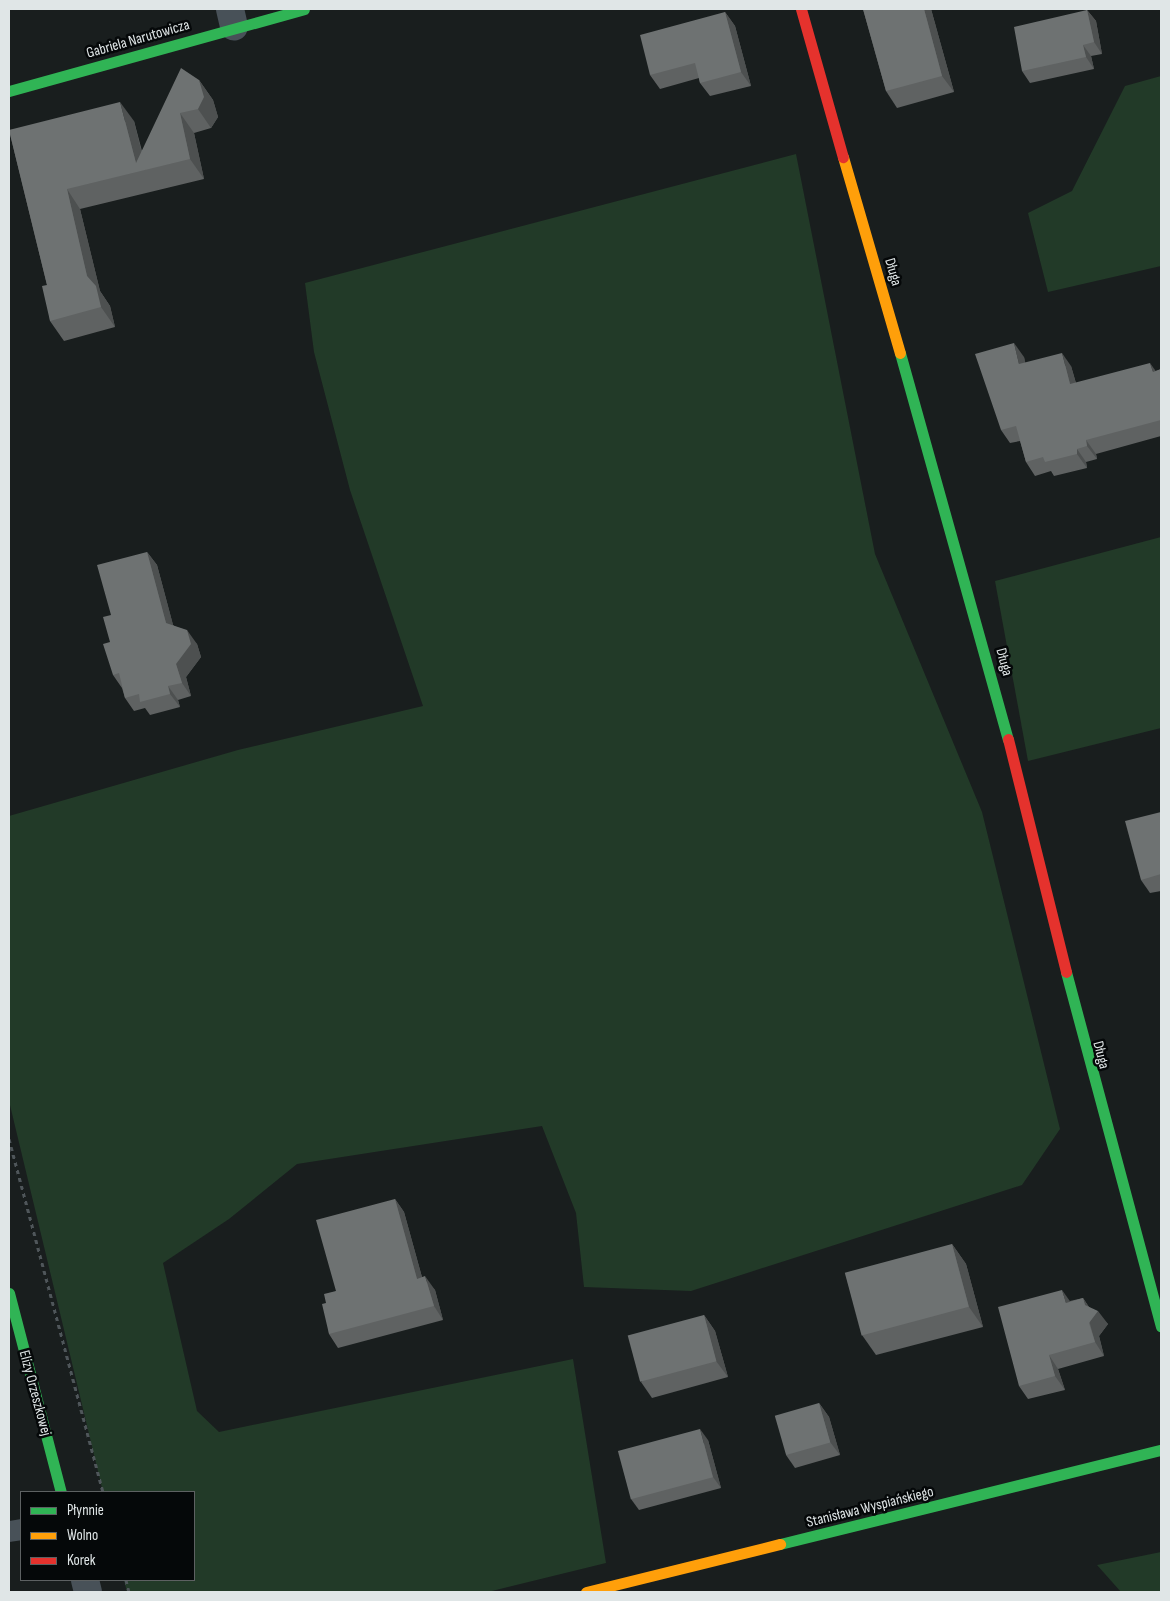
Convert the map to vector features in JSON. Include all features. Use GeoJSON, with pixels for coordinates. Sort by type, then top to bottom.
{"type":"FeatureCollection","features":[{"type":"Feature","properties":{"kind":"street","name":"Gabriela Narutowicza"},"geometry":{"type":"LineString","coordinates":[[9,91],[232,18],[304,9]]}},
{"type":"Feature","properties":{"kind":"street","name":"Długa"},"geometry":{"type":"LineString","coordinates":[[802,9],[989,663],[1108,1144],[1161,1327]]}},
{"type":"Feature","properties":{"kind":"street","name":"Elizy Orzeszkowej"},"geometry":{"type":"LineString","coordinates":[[9,1293],[17,1360],[61,1491]]}},
{"type":"Feature","properties":{"kind":"street","name":"Stanisława Wyspiańskiego"},"geometry":{"type":"LineString","coordinates":[[586,1592],[1161,1450]]}},
{"type":"Feature","properties":{"kind":"path"},"geometry":{"type":"LineString","coordinates":[[9,1138],[102,1491]]}},
{"type":"Feature","properties":{"kind":"path"},"geometry":{"type":"LineString","coordinates":[[125,1592],[126,1581]]}},
{"type":"Feature","properties":{"kind":"path"},"geometry":{"type":"LineString","coordinates":[[126,1581],[129,1592]]}},
{"type":"Feature","properties":{"kind":"green space"},"geometry":{"type":"Polygon","coordinates":[[[1161,76],[1161,266],[1048,292],[1028,213],[1072,191],[1125,86],[1161,76]]]}},
{"type":"Feature","properties":{"kind":"green space"},"geometry":{"type":"Polygon","coordinates":[[[796,154],[875,554],[982,812],[1060,1129],[1022,1185],[691,1291],[584,1287],[576,1213],[542,1126],[297,1164],[229,1219],[163,1263],[197,1411],[219,1432],[573,1359],[606,1563],[488,1592],[127,1592],[124,1581],[195,1581],[195,1491],[103,1491],[9,1101],[9,816],[238,750],[423,706],[350,490],[314,352],[305,283],[796,154]]]}},
{"type":"Feature","properties":{"kind":"green space"},"geometry":{"type":"Polygon","coordinates":[[[1161,537],[1161,728],[1028,761],[995,581],[1161,537]]]}},
{"type":"Feature","properties":{"kind":"green space"},"geometry":{"type":"Polygon","coordinates":[[[1161,1552],[1161,1592],[1121,1592],[1097,1565],[1161,1552]]]}},
{"type":"Feature","properties":{"kind":"building"},"geometry":{"type":"Polygon","coordinates":[[[863,9],[924,9],[942,76],[886,91],[863,9]]]}},
{"type":"Feature","properties":{"kind":"building"},"geometry":{"type":"Polygon","coordinates":[[[1087,10],[1094,42],[1083,45],[1086,57],[1022,71],[1014,27],[1087,10]]]}},
{"type":"Feature","properties":{"kind":"building"},"geometry":{"type":"Polygon","coordinates":[[[725,12],[741,72],[700,83],[695,63],[650,75],[640,35],[725,12]]]}},
{"type":"Feature","properties":{"kind":"building"},"geometry":{"type":"Polygon","coordinates":[[[181,68],[199,80],[204,97],[198,109],[180,113],[190,159],[67,189],[87,276],[96,286],[101,307],[50,321],[42,286],[47,285],[9,130],[120,102],[136,163],[181,68]]]}},
{"type":"Feature","properties":{"kind":"building"},"geometry":{"type":"Polygon","coordinates":[[[1014,343],[1019,364],[1062,353],[1070,384],[1150,363],[1153,372],[1161,369],[1161,420],[1086,440],[1087,446],[1077,449],[1077,454],[1045,462],[1043,457],[1026,462],[1016,426],[1001,430],[975,354],[1014,343]]]}},
{"type":"Feature","properties":{"kind":"building"},"geometry":{"type":"Polygon","coordinates":[[[147,552],[166,623],[187,630],[191,644],[176,664],[182,683],[168,686],[170,694],[140,702],[139,694],[125,698],[119,673],[113,675],[103,644],[110,642],[103,617],[111,615],[97,565],[147,552]]]}},
{"type":"Feature","properties":{"kind":"building"},"geometry":{"type":"Polygon","coordinates":[[[1161,812],[1161,874],[1141,880],[1125,821],[1161,812]]]}},
{"type":"Feature","properties":{"kind":"building"},"geometry":{"type":"Polygon","coordinates":[[[395,1199],[417,1279],[425,1276],[434,1306],[329,1334],[322,1304],[326,1303],[324,1294],[336,1291],[316,1220],[395,1199]]]}},
{"type":"Feature","properties":{"kind":"building"},"geometry":{"type":"Polygon","coordinates":[[[952,1244],[969,1307],[862,1336],[845,1273],[952,1244]]]}},
{"type":"Feature","properties":{"kind":"building"},"geometry":{"type":"Polygon","coordinates":[[[1062,1290],[1066,1303],[1083,1298],[1085,1305],[1098,1311],[1089,1323],[1095,1342],[1049,1355],[1055,1376],[1019,1386],[998,1307],[1062,1290]]]}},
{"type":"Feature","properties":{"kind":"building"},"geometry":{"type":"Polygon","coordinates":[[[704,1315],[716,1361],[640,1382],[628,1335],[704,1315]]]}},
{"type":"Feature","properties":{"kind":"building"},"geometry":{"type":"Polygon","coordinates":[[[819,1403],[830,1442],[786,1455],[775,1416],[819,1403]]]}},
{"type":"Feature","properties":{"kind":"building"},"geometry":{"type":"Polygon","coordinates":[[[700,1429],[713,1477],[631,1499],[618,1451],[700,1429]]]}},
{"type":"Feature","properties":{"kind":"traffic: fast"},"geometry":{"type":"LineString","coordinates":[[9,91],[304,9]]}},
{"type":"Feature","properties":{"kind":"traffic: fast"},"geometry":{"type":"LineString","coordinates":[[900,353],[1008,739]]}},
{"type":"Feature","properties":{"kind":"traffic: fast"},"geometry":{"type":"LineString","coordinates":[[1066,972],[1161,1327]]}},
{"type":"Feature","properties":{"kind":"traffic: fast"},"geometry":{"type":"LineString","coordinates":[[9,1293],[61,1491]]}},
{"type":"Feature","properties":{"kind":"traffic: fast"},"geometry":{"type":"LineString","coordinates":[[780,1544],[1161,1450]]}},
{"type":"Feature","properties":{"kind":"traffic: slow"},"geometry":{"type":"LineString","coordinates":[[843,157],[900,353]]}},
{"type":"Feature","properties":{"kind":"traffic: slow"},"geometry":{"type":"LineString","coordinates":[[586,1592],[780,1544]]}},
{"type":"Feature","properties":{"kind":"traffic: jam"},"geometry":{"type":"LineString","coordinates":[[801,9],[843,157]]}},
{"type":"Feature","properties":{"kind":"traffic: jam"},"geometry":{"type":"LineString","coordinates":[[1008,739],[1066,972]]}}]}
